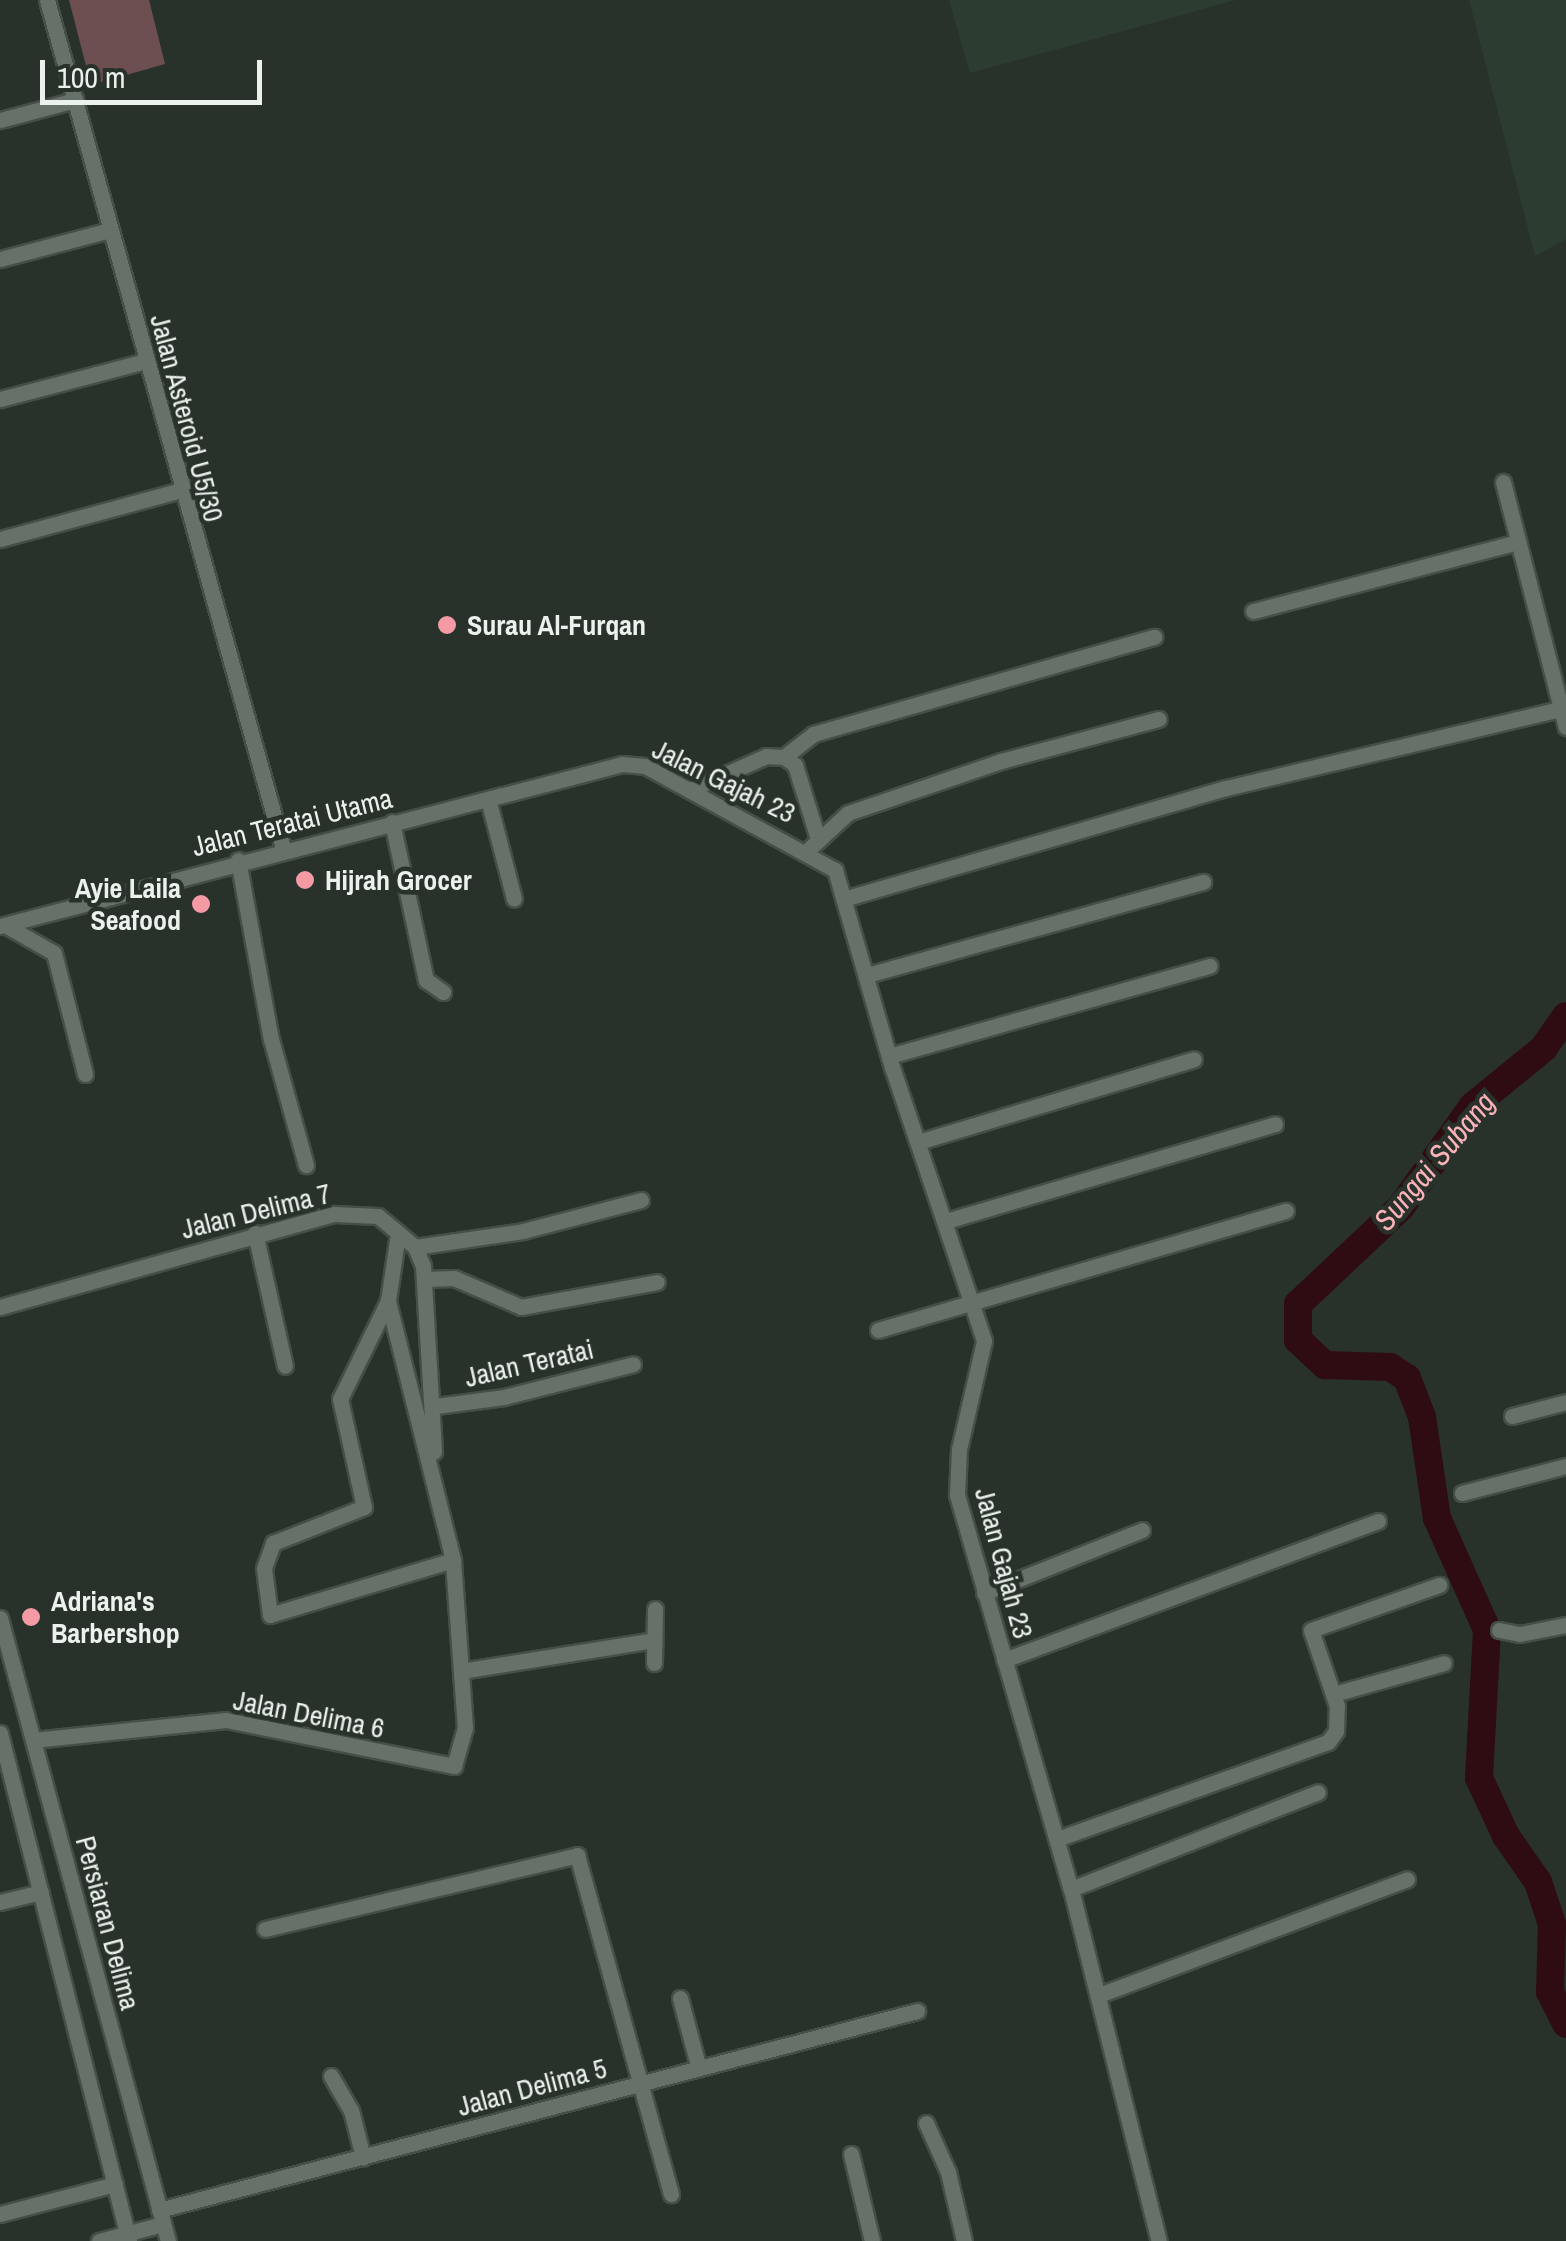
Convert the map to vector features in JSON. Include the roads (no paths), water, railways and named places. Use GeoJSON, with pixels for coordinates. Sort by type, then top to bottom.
{"type":"FeatureCollection","features":[{"type":"Feature","properties":{"kind":"street","name":"Jalan Asteroid U5/30"},"geometry":{"type":"LineString","coordinates":[[47,0],[283,848]]}},
{"type":"Feature","properties":{"kind":"street"},"geometry":{"type":"LineString","coordinates":[[0,120],[75,100]]}},
{"type":"Feature","properties":{"kind":"street"},"geometry":{"type":"LineString","coordinates":[[0,258],[110,230]]}},
{"type":"Feature","properties":{"kind":"street"},"geometry":{"type":"LineString","coordinates":[[0,400],[146,360]]}},
{"type":"Feature","properties":{"kind":"street"},"geometry":{"type":"LineString","coordinates":[[1504,482],[1566,727]]}},
{"type":"Feature","properties":{"kind":"street"},"geometry":{"type":"LineString","coordinates":[[0,539],[181,490]]}},
{"type":"Feature","properties":{"kind":"street"},"geometry":{"type":"LineString","coordinates":[[1253,611],[1518,542]]}},
{"type":"Feature","properties":{"kind":"street"},"geometry":{"type":"LineString","coordinates":[[784,757],[813,734],[1154,637]]}},
{"type":"Feature","properties":{"kind":"street"},"geometry":{"type":"LineString","coordinates":[[847,898],[1226,788],[1561,709]]}},
{"type":"Feature","properties":{"kind":"street"},"geometry":{"type":"LineString","coordinates":[[692,790],[766,756],[784,757],[795,766],[813,844],[848,813],[1001,761],[1159,719]]}},
{"type":"Feature","properties":{"kind":"street","name":"Jalan Gajah 23"},"geometry":{"type":"LineString","coordinates":[[598,770],[633,763],[813,844],[835,870],[847,898],[889,1056],[975,1303],[984,1356],[956,1482],[984,1593],[1071,1889],[1158,2241]]}},
{"type":"Feature","properties":{"kind":"street","name":"Jalan Teratai Utama"},"geometry":{"type":"LineString","coordinates":[[3,925],[283,848],[598,770]]}},
{"type":"Feature","properties":{"kind":"street"},"geometry":{"type":"LineString","coordinates":[[488,799],[514,899]]}},
{"type":"Feature","properties":{"kind":"street"},"geometry":{"type":"LineString","coordinates":[[392,822],[426,980],[443,992]]}},
{"type":"Feature","properties":{"kind":"street"},"geometry":{"type":"LineString","coordinates":[[238,860],[271,1040],[306,1165]]}},
{"type":"Feature","properties":{"kind":"street"},"geometry":{"type":"LineString","coordinates":[[868,975],[1203,882]]}},
{"type":"Feature","properties":{"kind":"street"},"geometry":{"type":"LineString","coordinates":[[3,925],[54,953],[85,1074]]}},
{"type":"Feature","properties":{"kind":"street"},"geometry":{"type":"LineString","coordinates":[[889,1056],[1210,966]]}},
{"type":"Feature","properties":{"kind":"street"},"geometry":{"type":"LineString","coordinates":[[918,1142],[1194,1059]]}},
{"type":"Feature","properties":{"kind":"street"},"geometry":{"type":"LineString","coordinates":[[946,1220],[1275,1124]]}},
{"type":"Feature","properties":{"kind":"street"},"geometry":{"type":"LineString","coordinates":[[433,1469],[436,1406],[425,1279],[415,1246],[523,1231],[640,1200]]}},
{"type":"Feature","properties":{"kind":"street"},"geometry":{"type":"LineString","coordinates":[[878,1330],[1286,1211]]}},
{"type":"Feature","properties":{"kind":"street","name":"Jalan Delima 7"},"geometry":{"type":"LineString","coordinates":[[0,1307],[255,1233],[358,1213],[378,1216],[415,1246]]}},
{"type":"Feature","properties":{"kind":"street"},"geometry":{"type":"LineString","coordinates":[[255,1233],[285,1366]]}},
{"type":"Feature","properties":{"kind":"street"},"geometry":{"type":"LineString","coordinates":[[398,1233],[388,1301],[340,1399],[364,1507],[273,1543],[264,1568],[266,1612],[282,1614],[452,1560]]}},
{"type":"Feature","properties":{"kind":"street"},"geometry":{"type":"LineString","coordinates":[[425,1279],[454,1278],[521,1306],[657,1282]]}},
{"type":"Feature","properties":{"kind":"street"},"geometry":{"type":"LineString","coordinates":[[388,1301],[433,1469],[452,1560],[461,1670],[654,1640]]}},
{"type":"Feature","properties":{"kind":"street","name":"Jalan Teratai"},"geometry":{"type":"LineString","coordinates":[[436,1406],[504,1397],[633,1364]]}},
{"type":"Feature","properties":{"kind":"street"},"geometry":{"type":"LineString","coordinates":[[1512,1416],[1566,1402]]}},
{"type":"Feature","properties":{"kind":"street"},"geometry":{"type":"LineString","coordinates":[[1462,1493],[1566,1466]]}},
{"type":"Feature","properties":{"kind":"street"},"geometry":{"type":"LineString","coordinates":[[1004,1660],[1378,1520]]}},
{"type":"Feature","properties":{"kind":"street"},"geometry":{"type":"LineString","coordinates":[[984,1593],[1142,1530]]}},
{"type":"Feature","properties":{"kind":"street"},"geometry":{"type":"LineString","coordinates":[[1057,1839],[1316,1748],[1336,1731],[1334,1694],[1310,1638],[1313,1627],[1438,1585]]}},
{"type":"Feature","properties":{"kind":"street"},"geometry":{"type":"LineString","coordinates":[[654,1663],[656,1609]]}},
{"type":"Feature","properties":{"kind":"street","name":"Persiaran Delima"},"geometry":{"type":"LineString","coordinates":[[0,1618],[168,2241]]}},
{"type":"Feature","properties":{"kind":"street"},"geometry":{"type":"LineString","coordinates":[[1499,1630],[1520,1634],[1566,1625]]}},
{"type":"Feature","properties":{"kind":"street"},"geometry":{"type":"LineString","coordinates":[[1334,1694],[1444,1663]]}},
{"type":"Feature","properties":{"kind":"street","name":"Jalan Delima 6"},"geometry":{"type":"LineString","coordinates":[[33,1740],[226,1720],[454,1766],[465,1728],[461,1670]]}},
{"type":"Feature","properties":{"kind":"street"},"geometry":{"type":"LineString","coordinates":[[0,1733],[128,2237]]}},
{"type":"Feature","properties":{"kind":"street"},"geometry":{"type":"LineString","coordinates":[[1071,1889],[1318,1792]]}},
{"type":"Feature","properties":{"kind":"street"},"geometry":{"type":"LineString","coordinates":[[265,1929],[577,1855],[670,2194]]}},
{"type":"Feature","properties":{"kind":"street"},"geometry":{"type":"LineString","coordinates":[[1099,1995],[1406,1879]]}},
{"type":"Feature","properties":{"kind":"street"},"geometry":{"type":"LineString","coordinates":[[0,1902],[41,1892]]}},
{"type":"Feature","properties":{"kind":"street"},"geometry":{"type":"LineString","coordinates":[[680,1998],[699,2069]]}},
{"type":"Feature","properties":{"kind":"street","name":"Jalan Delima 5"},"geometry":{"type":"LineString","coordinates":[[99,2241],[128,2237],[161,2217],[364,2157],[917,2011]]}},
{"type":"Feature","properties":{"kind":"street"},"geometry":{"type":"LineString","coordinates":[[330,2076],[350,2110],[364,2157]]}},
{"type":"Feature","properties":{"kind":"street"},"geometry":{"type":"LineString","coordinates":[[926,2123],[948,2172],[964,2241]]}},
{"type":"Feature","properties":{"kind":"street"},"geometry":{"type":"LineString","coordinates":[[851,2154],[872,2241]]}},
{"type":"Feature","properties":{"kind":"street"},"geometry":{"type":"LineString","coordinates":[[0,2214],[115,2184]]}},
{"type":"Feature","properties":{"kind":"waterway","name":"Sungai Subang"},"geometry":{"type":"LineString","coordinates":[[1566,1016],[1544,1048],[1473,1106],[1401,1207],[1298,1304],[1298,1340],[1325,1365],[1390,1367],[1407,1378],[1422,1417],[1437,1518],[1487,1630],[1479,1778],[1506,1836],[1538,1882],[1552,1924],[1550,1992],[1566,2024]]}},
{"type":"Feature","properties":{"kind":"place","name":"Surau Al-Furqan"},"geometry":{"type":"Point","coordinates":[447,625]}},
{"type":"Feature","properties":{"kind":"place","name":"Hijrah Grocer"},"geometry":{"type":"Point","coordinates":[305,880]}},
{"type":"Feature","properties":{"kind":"place","name":"Ayie Laila Seafood"},"geometry":{"type":"Point","coordinates":[201,904]}},
{"type":"Feature","properties":{"kind":"place","name":"Adriana's Barbershop"},"geometry":{"type":"Point","coordinates":[31,1617]}}]}
